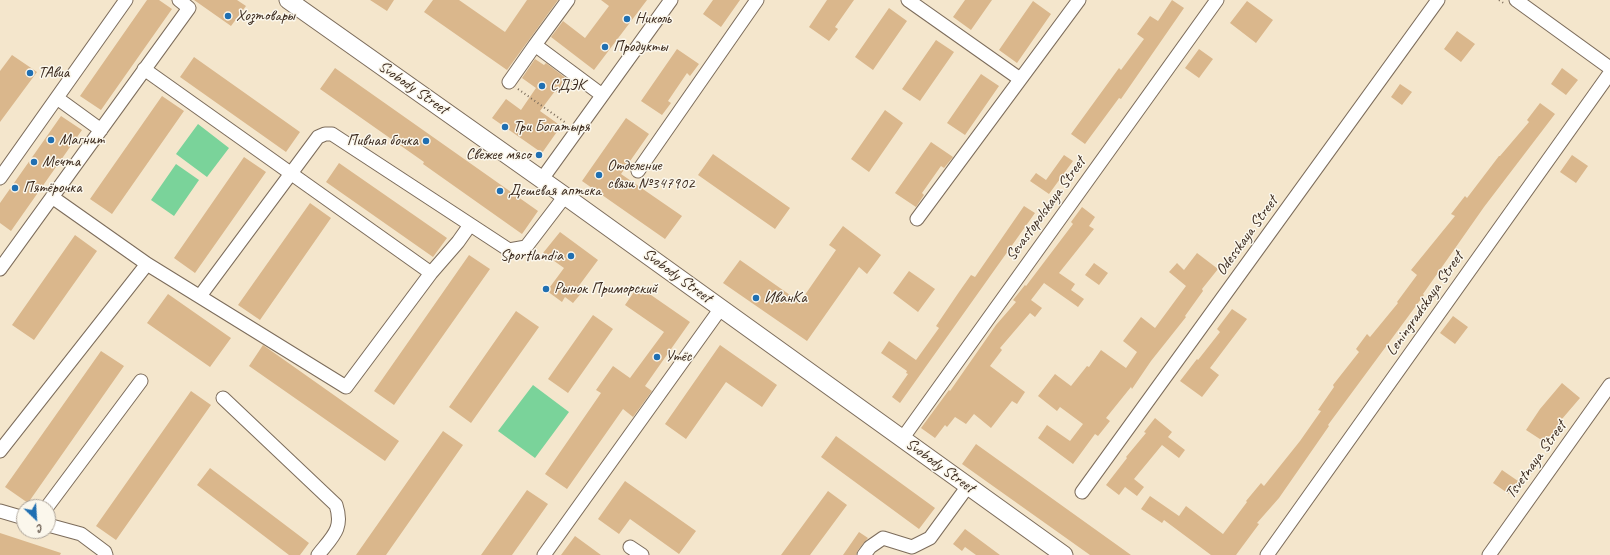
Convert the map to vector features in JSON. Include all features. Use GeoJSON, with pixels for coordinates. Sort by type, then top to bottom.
{"type":"FeatureCollection","features":[{"type":"Feature","properties":{"kind":"main road","name":"Svobody Street"},"geometry":{"type":"LineString","coordinates":[[288,0],[542,179],[968,486],[1053,552]]}},
{"type":"Feature","properties":{"kind":"street"},"geometry":{"type":"LineString","coordinates":[[0,178],[126,0]]}},
{"type":"Feature","properties":{"kind":"street"},"geometry":{"type":"LineString","coordinates":[[0,269],[189,8],[179,0]]}},
{"type":"Feature","properties":{"kind":"street"},"geometry":{"type":"LineString","coordinates":[[509,82],[568,0]]}},
{"type":"Feature","properties":{"kind":"street"},"geometry":{"type":"LineString","coordinates":[[542,179],[671,0]]}},
{"type":"Feature","properties":{"kind":"street"},"geometry":{"type":"LineString","coordinates":[[638,171],[757,0]]}},
{"type":"Feature","properties":{"kind":"street"},"geometry":{"type":"LineString","coordinates":[[908,0],[1020,79]]}},
{"type":"Feature","properties":{"kind":"street"},"geometry":{"type":"LineString","coordinates":[[917,219],[1079,0]]}},
{"type":"Feature","properties":{"kind":"street","name":"Sevastopolskaya Street"},"geometry":{"type":"LineString","coordinates":[[902,439],[1217,0]]}},
{"type":"Feature","properties":{"kind":"street","name":"Odesskaya Street"},"geometry":{"type":"LineString","coordinates":[[1082,492],[1438,0]]}},
{"type":"Feature","properties":{"kind":"street"},"geometry":{"type":"LineString","coordinates":[[1516,0],[1610,68]]}},
{"type":"Feature","properties":{"kind":"street"},"geometry":{"type":"LineString","coordinates":[[535,45],[602,95]]}},
{"type":"Feature","properties":{"kind":"street"},"geometry":{"type":"LineString","coordinates":[[144,69],[431,273]]}},
{"type":"Feature","properties":{"kind":"street","name":"Leningradskaya Street"},"geometry":{"type":"LineString","coordinates":[[1267,555],[1610,73]]}},
{"type":"Feature","properties":{"kind":"street"},"geometry":{"type":"LineString","coordinates":[[57,98],[100,130]]}},
{"type":"Feature","properties":{"kind":"street"},"geometry":{"type":"LineString","coordinates":[[200,296],[318,137],[325,134],[332,134],[509,250],[526,247],[565,196]]}},
{"type":"Feature","properties":{"kind":"street"},"geometry":{"type":"LineString","coordinates":[[52,197],[147,264],[346,387],[431,273],[458,242],[470,225]]}},
{"type":"Feature","properties":{"kind":"street"},"geometry":{"type":"LineString","coordinates":[[0,451],[147,264]]}},
{"type":"Feature","properties":{"kind":"street"},"geometry":{"type":"LineString","coordinates":[[544,555],[721,308]]}},
{"type":"Feature","properties":{"kind":"street"},"geometry":{"type":"LineString","coordinates":[[53,499],[141,381]]}},
{"type":"Feature","properties":{"kind":"street","name":"Tsvetnaya Street"},"geometry":{"type":"LineString","coordinates":[[1489,555],[1610,385]]}},
{"type":"Feature","properties":{"kind":"street"},"geometry":{"type":"LineString","coordinates":[[222,398],[336,505],[340,516],[337,530],[318,555]]}},
{"type":"Feature","properties":{"kind":"street"},"geometry":{"type":"LineString","coordinates":[[864,555],[870,547],[883,538],[912,547],[930,538],[968,486]]}},
{"type":"Feature","properties":{"kind":"street"},"geometry":{"type":"LineString","coordinates":[[0,511],[16,516]]}},
{"type":"Feature","properties":{"kind":"street"},"geometry":{"type":"LineString","coordinates":[[56,527],[81,534],[105,552],[106,555]]}},
{"type":"Feature","properties":{"kind":"street"},"geometry":{"type":"LineString","coordinates":[[630,547],[642,555]]}},
{"type":"Feature","properties":{"kind":"path"},"geometry":{"type":"LineString","coordinates":[[509,82],[566,123]]}},
{"type":"Feature","properties":{"kind":"green space"},"geometry":{"type":"Polygon","coordinates":[[[198,124],[229,148],[207,177],[176,154],[198,124]]]}},
{"type":"Feature","properties":{"kind":"green space"},"geometry":{"type":"Polygon","coordinates":[[[176,164],[199,180],[174,216],[151,200],[176,164]]]}},
{"type":"Feature","properties":{"kind":"green space"},"geometry":{"type":"Polygon","coordinates":[[[533,385],[569,412],[535,458],[498,431],[533,385]]]}},
{"type":"Feature","properties":{"kind":"building"},"geometry":{"type":"Polygon","coordinates":[[[147,0],[159,0],[172,9],[101,110],[80,96],[147,0]]]}},
{"type":"Feature","properties":{"kind":"building","name":"Хозтовары"},"geometry":{"type":"Polygon","coordinates":[[[194,0],[237,0],[246,6],[231,26],[194,0]]]}},
{"type":"Feature","properties":{"kind":"building"},"geometry":{"type":"Polygon","coordinates":[[[370,0],[394,0],[387,11],[370,0]]]}},
{"type":"Feature","properties":{"kind":"building"},"geometry":{"type":"Polygon","coordinates":[[[433,0],[459,0],[505,32],[527,0],[558,0],[507,70],[424,12],[433,0]]]}},
{"type":"Feature","properties":{"kind":"building"},"geometry":{"type":"Polygon","coordinates":[[[601,0],[647,0],[594,70],[551,37],[563,21],[585,38],[609,6],[601,0]]]}},
{"type":"Feature","properties":{"kind":"building"},"geometry":{"type":"Polygon","coordinates":[[[713,0],[740,0],[721,27],[703,14],[713,0]]]}},
{"type":"Feature","properties":{"kind":"building"},"geometry":{"type":"Polygon","coordinates":[[[827,0],[854,0],[835,27],[838,29],[829,41],[809,27],[827,0]]]}},
{"type":"Feature","properties":{"kind":"building"},"geometry":{"type":"Polygon","coordinates":[[[965,0],[992,0],[971,30],[953,17],[965,0]]]}},
{"type":"Feature","properties":{"kind":"building"},"geometry":{"type":"Polygon","coordinates":[[[1172,0],[1184,8],[1121,99],[1119,98],[1085,144],[1071,134],[1119,68],[1121,70],[1144,39],[1137,34],[1150,16],[1158,21],[1172,0]]]}},
{"type":"Feature","properties":{"kind":"building"},"geometry":{"type":"Polygon","coordinates":[[[1033,1],[1051,14],[1017,63],[999,50],[1033,1]]]}},
{"type":"Feature","properties":{"kind":"building"},"geometry":{"type":"Polygon","coordinates":[[[1247,1],[1273,20],[1256,43],[1230,23],[1247,1]]]}},
{"type":"Feature","properties":{"kind":"building"},"geometry":{"type":"Polygon","coordinates":[[[889,8],[907,21],[873,70],[855,57],[889,8]]]}},
{"type":"Feature","properties":{"kind":"building"},"geometry":{"type":"Polygon","coordinates":[[[1457,31],[1475,44],[1461,62],[1444,49],[1457,31]]]}},
{"type":"Feature","properties":{"kind":"building"},"geometry":{"type":"Polygon","coordinates":[[[936,40],[954,52],[920,101],[902,89],[936,40]]]}},
{"type":"Feature","properties":{"kind":"building"},"geometry":{"type":"Polygon","coordinates":[[[677,49],[699,64],[690,76],[687,73],[668,101],[671,103],[662,115],[641,101],[677,49]]]}},
{"type":"Feature","properties":{"kind":"building"},"geometry":{"type":"Polygon","coordinates":[[[1199,49],[1213,59],[1199,78],[1185,68],[1199,49]]]}},
{"type":"Feature","properties":{"kind":"building"},"geometry":{"type":"Polygon","coordinates":[[[12,55],[37,72],[0,122],[0,71],[12,55]]]}},
{"type":"Feature","properties":{"kind":"building"},"geometry":{"type":"Polygon","coordinates":[[[194,57],[300,132],[286,152],[180,77],[194,57]]]}},
{"type":"Feature","properties":{"kind":"building"},"geometry":{"type":"Polygon","coordinates":[[[535,59],[544,65],[546,63],[571,82],[567,87],[565,85],[557,92],[555,91],[540,111],[561,126],[542,153],[492,118],[506,99],[521,110],[536,88],[522,78],[535,59]]]}},
{"type":"Feature","properties":{"kind":"building"},"geometry":{"type":"Polygon","coordinates":[[[335,68],[538,211],[522,234],[423,164],[424,162],[320,89],[335,68]]]}},
{"type":"Feature","properties":{"kind":"building"},"geometry":{"type":"Polygon","coordinates":[[[1562,68],[1578,80],[1566,95],[1551,84],[1562,68]]]}},
{"type":"Feature","properties":{"kind":"building"},"geometry":{"type":"Polygon","coordinates":[[[981,74],[999,86],[965,135],[947,123],[981,74]]]}},
{"type":"Feature","properties":{"kind":"building"},"geometry":{"type":"Polygon","coordinates":[[[1400,84],[1412,92],[1402,105],[1391,97],[1400,84]]]}},
{"type":"Feature","properties":{"kind":"building"},"geometry":{"type":"Polygon","coordinates":[[[162,96],[184,111],[112,214],[90,199],[162,96]]]}},
{"type":"Feature","properties":{"kind":"building"},"geometry":{"type":"Polygon","coordinates":[[[1540,103],[1555,114],[1484,207],[1423,294],[1424,295],[1328,425],[1329,426],[1279,498],[1257,523],[1259,524],[1236,555],[1211,555],[1164,520],[1162,523],[1141,509],[1150,496],[1179,516],[1186,506],[1223,534],[1247,502],[1246,501],[1261,483],[1264,486],[1300,441],[1321,411],[1318,410],[1334,387],[1333,385],[1359,352],[1356,349],[1367,334],[1370,337],[1398,303],[1397,302],[1417,275],[1411,270],[1455,216],[1451,214],[1465,196],[1467,198],[1499,156],[1529,122],[1527,120],[1540,103]]]}},
{"type":"Feature","properties":{"kind":"building"},"geometry":{"type":"Polygon","coordinates":[[[885,110],[903,123],[869,172],[851,159],[885,110]]]}},
{"type":"Feature","properties":{"kind":"building"},"geometry":{"type":"Polygon","coordinates":[[[61,116],[82,130],[11,231],[0,223],[0,203],[61,116]]]}},
{"type":"Feature","properties":{"kind":"building"},"geometry":{"type":"Polygon","coordinates":[[[626,118],[649,134],[621,174],[682,216],[665,239],[582,181],[626,118]]]}},
{"type":"Feature","properties":{"kind":"building"},"geometry":{"type":"Polygon","coordinates":[[[931,142],[953,157],[944,168],[941,166],[922,193],[924,195],[916,207],[895,193],[931,142]]]}},
{"type":"Feature","properties":{"kind":"building"},"geometry":{"type":"Polygon","coordinates":[[[713,154],[790,208],[775,229],[698,175],[713,154]]]}},
{"type":"Feature","properties":{"kind":"building"},"geometry":{"type":"Polygon","coordinates":[[[1064,155],[1073,161],[1049,194],[1030,181],[1036,173],[1046,180],[1064,155]]]}},
{"type":"Feature","properties":{"kind":"building"},"geometry":{"type":"Polygon","coordinates":[[[1572,155],[1588,166],[1576,183],[1560,172],[1572,155]]]}},
{"type":"Feature","properties":{"kind":"building"},"geometry":{"type":"Polygon","coordinates":[[[244,157],[266,172],[195,273],[174,258],[244,157]]]}},
{"type":"Feature","properties":{"kind":"building"},"geometry":{"type":"Polygon","coordinates":[[[339,163],[447,238],[433,257],[326,182],[339,163]]]}},
{"type":"Feature","properties":{"kind":"building"},"geometry":{"type":"Polygon","coordinates":[[[310,203],[331,218],[260,320],[238,305],[310,203]]]}},
{"type":"Feature","properties":{"kind":"building"},"geometry":{"type":"Polygon","coordinates":[[[1024,206],[1035,213],[900,403],[892,397],[908,374],[906,373],[907,371],[881,353],[889,341],[916,360],[939,328],[936,326],[959,292],[971,275],[975,277],[1024,206]]]}},
{"type":"Feature","properties":{"kind":"building"},"geometry":{"type":"Polygon","coordinates":[[[1082,207],[1095,217],[1089,226],[1094,229],[1059,273],[1075,284],[1071,290],[1084,299],[1078,307],[1044,283],[1031,300],[1042,308],[1035,317],[1030,313],[1000,348],[1002,350],[990,366],[1025,392],[1017,404],[1012,401],[991,428],[974,414],[966,424],[955,417],[947,427],[945,425],[935,438],[921,428],[949,390],[950,391],[996,325],[1016,302],[1013,300],[1025,285],[1026,286],[1073,224],[1071,222],[1082,207]]]}},
{"type":"Feature","properties":{"kind":"building"},"geometry":{"type":"Polygon","coordinates":[[[843,226],[881,255],[867,274],[859,267],[807,341],[723,283],[740,260],[800,302],[836,250],[829,245],[843,226]]]}},
{"type":"Feature","properties":{"kind":"building","name":"Sportlandia"},"geometry":{"type":"Polygon","coordinates":[[[560,232],[598,260],[578,287],[583,291],[573,303],[565,297],[562,302],[547,291],[564,268],[543,253],[560,232]]]}},
{"type":"Feature","properties":{"kind":"building"},"geometry":{"type":"Polygon","coordinates":[[[75,235],[97,251],[34,340],[12,325],[75,235]]]}},
{"type":"Feature","properties":{"kind":"building"},"geometry":{"type":"Polygon","coordinates":[[[1197,253],[1218,269],[1202,289],[1203,291],[1185,316],[1186,317],[1151,361],[1132,389],[1131,387],[1106,418],[1110,421],[1098,436],[1095,434],[1073,464],[1038,438],[1047,425],[1070,441],[1083,424],[1060,407],[1057,411],[1038,396],[1055,374],[1071,386],[1087,366],[1089,367],[1101,350],[1126,368],[1137,352],[1123,341],[1141,317],[1155,328],[1186,286],[1169,272],[1177,263],[1184,270],[1197,253]]]}},
{"type":"Feature","properties":{"kind":"building"},"geometry":{"type":"Polygon","coordinates":[[[469,255],[490,269],[394,405],[374,391],[469,255]]]}},
{"type":"Feature","properties":{"kind":"building"},"geometry":{"type":"Polygon","coordinates":[[[1094,263],[1108,273],[1099,285],[1085,275],[1094,263]]]}},
{"type":"Feature","properties":{"kind":"building"},"geometry":{"type":"Polygon","coordinates":[[[909,271],[935,289],[918,312],[893,293],[909,271]]]}},
{"type":"Feature","properties":{"kind":"building"},"geometry":{"type":"Polygon","coordinates":[[[638,286],[690,322],[645,386],[652,391],[633,417],[623,409],[567,489],[545,474],[601,393],[596,390],[613,366],[630,378],[664,332],[625,305],[638,286]]]}},
{"type":"Feature","properties":{"kind":"building"},"geometry":{"type":"Polygon","coordinates":[[[168,294],[231,338],[210,367],[147,323],[168,294]]]}},
{"type":"Feature","properties":{"kind":"building"},"geometry":{"type":"Polygon","coordinates":[[[1232,309],[1247,319],[1210,368],[1219,375],[1202,397],[1180,381],[1220,332],[1217,329],[1232,309]]]}},
{"type":"Feature","properties":{"kind":"building"},"geometry":{"type":"Polygon","coordinates":[[[516,311],[539,327],[471,423],[449,407],[516,311]]]}},
{"type":"Feature","properties":{"kind":"building"},"geometry":{"type":"Polygon","coordinates":[[[593,315],[613,329],[568,393],[548,379],[593,315]]]}},
{"type":"Feature","properties":{"kind":"building"},"geometry":{"type":"Polygon","coordinates":[[[1453,316],[1468,327],[1455,344],[1440,333],[1453,316]]]}},
{"type":"Feature","properties":{"kind":"building"},"geometry":{"type":"Polygon","coordinates":[[[263,345],[399,441],[385,461],[249,366],[263,345]]]}},
{"type":"Feature","properties":{"kind":"building"},"geometry":{"type":"Polygon","coordinates":[[[720,345],[777,385],[762,407],[726,382],[686,439],[665,424],[720,345]]]}},
{"type":"Feature","properties":{"kind":"building"},"geometry":{"type":"Polygon","coordinates":[[[101,351],[124,366],[31,499],[22,499],[5,487],[101,351]]]}},
{"type":"Feature","properties":{"kind":"building"},"geometry":{"type":"Polygon","coordinates":[[[1562,383],[1580,398],[1562,419],[1546,443],[1526,430],[1540,409],[1562,383]]]}},
{"type":"Feature","properties":{"kind":"building"},"geometry":{"type":"Polygon","coordinates":[[[191,391],[211,405],[116,540],[96,526],[191,391]]]}},
{"type":"Feature","properties":{"kind":"building"},"geometry":{"type":"Polygon","coordinates":[[[1155,418],[1172,432],[1168,437],[1185,450],[1179,458],[1162,445],[1134,479],[1144,487],[1137,496],[1125,487],[1119,495],[1106,485],[1127,458],[1126,457],[1146,433],[1144,432],[1155,418]]]}},
{"type":"Feature","properties":{"kind":"building"},"geometry":{"type":"Polygon","coordinates":[[[443,431],[463,445],[386,555],[356,555],[443,431]]]}},
{"type":"Feature","properties":{"kind":"building"},"geometry":{"type":"Polygon","coordinates":[[[836,436],[935,508],[919,529],[821,457],[836,436]]]}},
{"type":"Feature","properties":{"kind":"building"},"geometry":{"type":"Polygon","coordinates":[[[976,444],[1131,555],[1090,555],[962,464],[976,444]]]}},
{"type":"Feature","properties":{"kind":"building"},"geometry":{"type":"Polygon","coordinates":[[[210,468],[309,543],[300,555],[289,555],[197,485],[210,468]]]}},
{"type":"Feature","properties":{"kind":"building"},"geometry":{"type":"Polygon","coordinates":[[[1502,470],[1518,481],[1509,494],[1493,483],[1502,470]]]}},
{"type":"Feature","properties":{"kind":"building"},"geometry":{"type":"Polygon","coordinates":[[[625,481],[696,531],[679,554],[630,519],[619,534],[598,519],[625,481]]]}},
{"type":"Feature","properties":{"kind":"building"},"geometry":{"type":"Polygon","coordinates":[[[527,490],[548,504],[512,555],[481,555],[527,490]]]}},
{"type":"Feature","properties":{"kind":"building"},"geometry":{"type":"Polygon","coordinates":[[[828,491],[847,505],[810,555],[781,555],[828,491]]]}},
{"type":"Feature","properties":{"kind":"building"},"geometry":{"type":"Polygon","coordinates":[[[965,529],[1000,555],[976,555],[965,547],[962,551],[953,544],[965,529]]]}},
{"type":"Feature","properties":{"kind":"building"},"geometry":{"type":"Polygon","coordinates":[[[859,532],[868,538],[858,550],[856,555],[843,555],[859,532]]]}},
{"type":"Feature","properties":{"kind":"building"},"geometry":{"type":"Polygon","coordinates":[[[0,533],[61,553],[60,555],[0,555],[0,533]]]}},
{"type":"Feature","properties":{"kind":"building"},"geometry":{"type":"Polygon","coordinates":[[[575,536],[601,555],[561,555],[575,536]]]}},
{"type":"Feature","properties":{"kind":"place","name":"Хозтовары"},"geometry":{"type":"Point","coordinates":[228,16]}},
{"type":"Feature","properties":{"kind":"place","name":"Николь"},"geometry":{"type":"Point","coordinates":[627,19]}},
{"type":"Feature","properties":{"kind":"place","name":"Продукты"},"geometry":{"type":"Point","coordinates":[605,47]}},
{"type":"Feature","properties":{"kind":"place","name":"ТАвиа"},"geometry":{"type":"Point","coordinates":[30,73]}},
{"type":"Feature","properties":{"kind":"place","name":"СДЭК"},"geometry":{"type":"Point","coordinates":[542,86]}},
{"type":"Feature","properties":{"kind":"place","name":"Три Богатыря"},"geometry":{"type":"Point","coordinates":[505,127]}},
{"type":"Feature","properties":{"kind":"place","name":"Магнит"},"geometry":{"type":"Point","coordinates":[51,140]}},
{"type":"Feature","properties":{"kind":"place","name":"Пивная бочка"},"geometry":{"type":"Point","coordinates":[426,141]}},
{"type":"Feature","properties":{"kind":"place","name":"Свежее мясо"},"geometry":{"type":"Point","coordinates":[539,155]}},
{"type":"Feature","properties":{"kind":"place","name":"Мечта"},"geometry":{"type":"Point","coordinates":[34,162]}},
{"type":"Feature","properties":{"kind":"place","name":"Отделение связи №347902"},"geometry":{"type":"Point","coordinates":[599,175]}},
{"type":"Feature","properties":{"kind":"place","name":"Пятёрочка"},"geometry":{"type":"Point","coordinates":[15,188]}},
{"type":"Feature","properties":{"kind":"place","name":"Дешевая аптека"},"geometry":{"type":"Point","coordinates":[500,191]}},
{"type":"Feature","properties":{"kind":"place","name":"Sportlandia"},"geometry":{"type":"Point","coordinates":[571,256]}},
{"type":"Feature","properties":{"kind":"place","name":"Рынок Приморский"},"geometry":{"type":"Point","coordinates":[546,289]}},
{"type":"Feature","properties":{"kind":"place","name":"ИванКа"},"geometry":{"type":"Point","coordinates":[756,298]}},
{"type":"Feature","properties":{"kind":"place","name":"Утёс"},"geometry":{"type":"Point","coordinates":[657,357]}}]}
